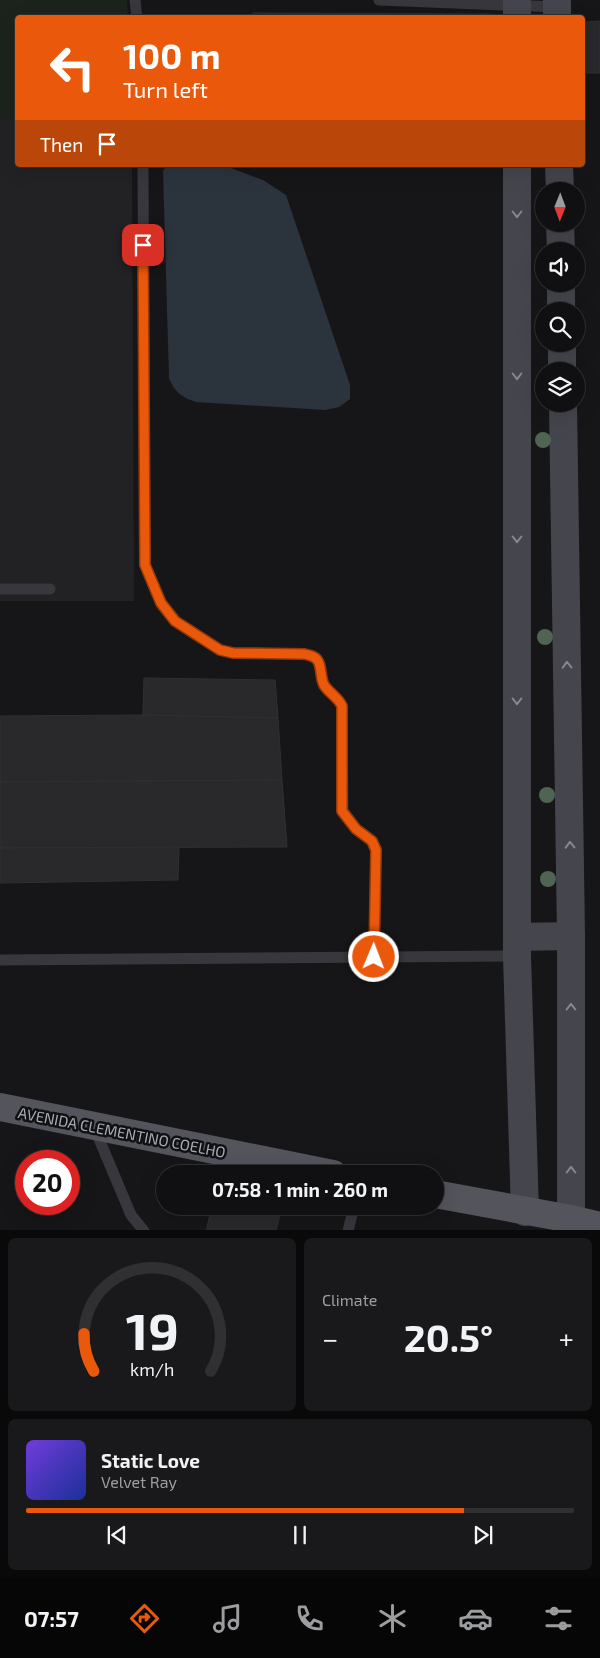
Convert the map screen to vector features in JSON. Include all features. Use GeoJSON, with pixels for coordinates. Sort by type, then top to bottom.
{"type":"FeatureCollection","features":[{"type":"Feature","properties":{"kind":"main road","name":"AVENIDA CLEMENTINO COELHO"},"geometry":{"type":"LineString","coordinates":[[0,1107],[288,1165]]}},
{"type":"Feature","properties":{"kind":"main road"},"geometry":{"type":"LineString","coordinates":[[444,1196],[600,1226]]}},
{"type":"Feature","properties":{"kind":"street"},"geometry":{"type":"LineString","coordinates":[[517,167],[517,946],[525,1212]]}},
{"type":"Feature","properties":{"kind":"street"},"geometry":{"type":"LineString","coordinates":[[559,167],[560,182]]}},
{"type":"Feature","properties":{"kind":"street"},"geometry":{"type":"LineString","coordinates":[[563,412],[571,936],[571,1219]]}},
{"type":"Feature","properties":{"kind":"street"},"geometry":{"type":"LineString","coordinates":[[517,946],[571,936]]}},
{"type":"Feature","properties":{"kind":"lane"},"geometry":{"type":"LineString","coordinates":[[135,0],[137,15]]}},
{"type":"Feature","properties":{"kind":"lane"},"geometry":{"type":"LineString","coordinates":[[379,0],[517,8],[557,8]]}},
{"type":"Feature","properties":{"kind":"lane"},"geometry":{"type":"LineString","coordinates":[[143,167],[145,565],[161,603],[175,621],[220,650],[233,653],[304,654],[313,656],[318,662],[325,687],[339,700],[342,706],[342,811],[356,829],[372,841],[376,850],[374,957]]}},
{"type":"Feature","properties":{"kind":"lane"},"geometry":{"type":"LineString","coordinates":[[0,589],[50,589]]}},
{"type":"Feature","properties":{"kind":"lane"},"geometry":{"type":"LineString","coordinates":[[0,960],[374,957],[517,946]]}},
{"type":"Feature","properties":{"kind":"lane"},"geometry":{"type":"LineString","coordinates":[[94,1126],[131,1215],[144,1230]]}},
{"type":"Feature","properties":{"kind":"lane"},"geometry":{"type":"LineString","coordinates":[[348,1230],[352,1215]]}},
{"type":"Feature","properties":{"kind":"shaded area"},"geometry":{"type":"Polygon","coordinates":[[[0,0],[127,0],[128,15],[15,15],[15,119],[0,119],[0,0]]]}},
{"type":"Feature","properties":{"kind":"shaded area"},"geometry":{"type":"Polygon","coordinates":[[[0,119],[15,119],[15,167],[132,167],[134,601],[0,601],[0,119]]]}},
{"type":"Feature","properties":{"kind":"shaded area"},"geometry":{"type":"Polygon","coordinates":[[[166,167],[228,167],[263,180],[286,195],[350,385],[350,399],[339,407],[325,410],[196,402],[183,396],[173,387],[169,378],[163,171],[166,167]]]}},
{"type":"Feature","properties":{"kind":"building"},"geometry":{"type":"Polygon","coordinates":[[[253,13],[492,14],[492,15],[253,15],[253,13]]]}},
{"type":"Feature","properties":{"kind":"building"},"geometry":{"type":"Polygon","coordinates":[[[600,21],[600,73],[585,73],[585,22],[600,21]]]}},
{"type":"Feature","properties":{"kind":"building"},"geometry":{"type":"Polygon","coordinates":[[[144,678],[275,680],[278,718],[143,715],[144,678]]]}},
{"type":"Feature","properties":{"kind":"building"},"geometry":{"type":"Polygon","coordinates":[[[143,715],[278,718],[282,780],[0,782],[0,716],[143,715]]]}},
{"type":"Feature","properties":{"kind":"building"},"geometry":{"type":"Polygon","coordinates":[[[282,780],[287,847],[0,848],[0,782],[282,780]]]}},
{"type":"Feature","properties":{"kind":"building"},"geometry":{"type":"Polygon","coordinates":[[[179,847],[178,880],[0,883],[0,848],[179,847]]]}},
{"type":"Feature","properties":{"kind":"building"},"geometry":{"type":"Polygon","coordinates":[[[210,1215],[280,1215],[276,1230],[206,1230],[210,1215]]]}},
{"type":"Feature","properties":{"kind":"route"},"geometry":{"type":"LineString","coordinates":[[143,245],[145,565],[161,603],[175,621],[220,650],[233,653],[304,654],[313,656],[318,662],[325,687],[339,700],[342,706],[342,811],[356,829],[372,841],[376,850],[374,957]]}}]}
